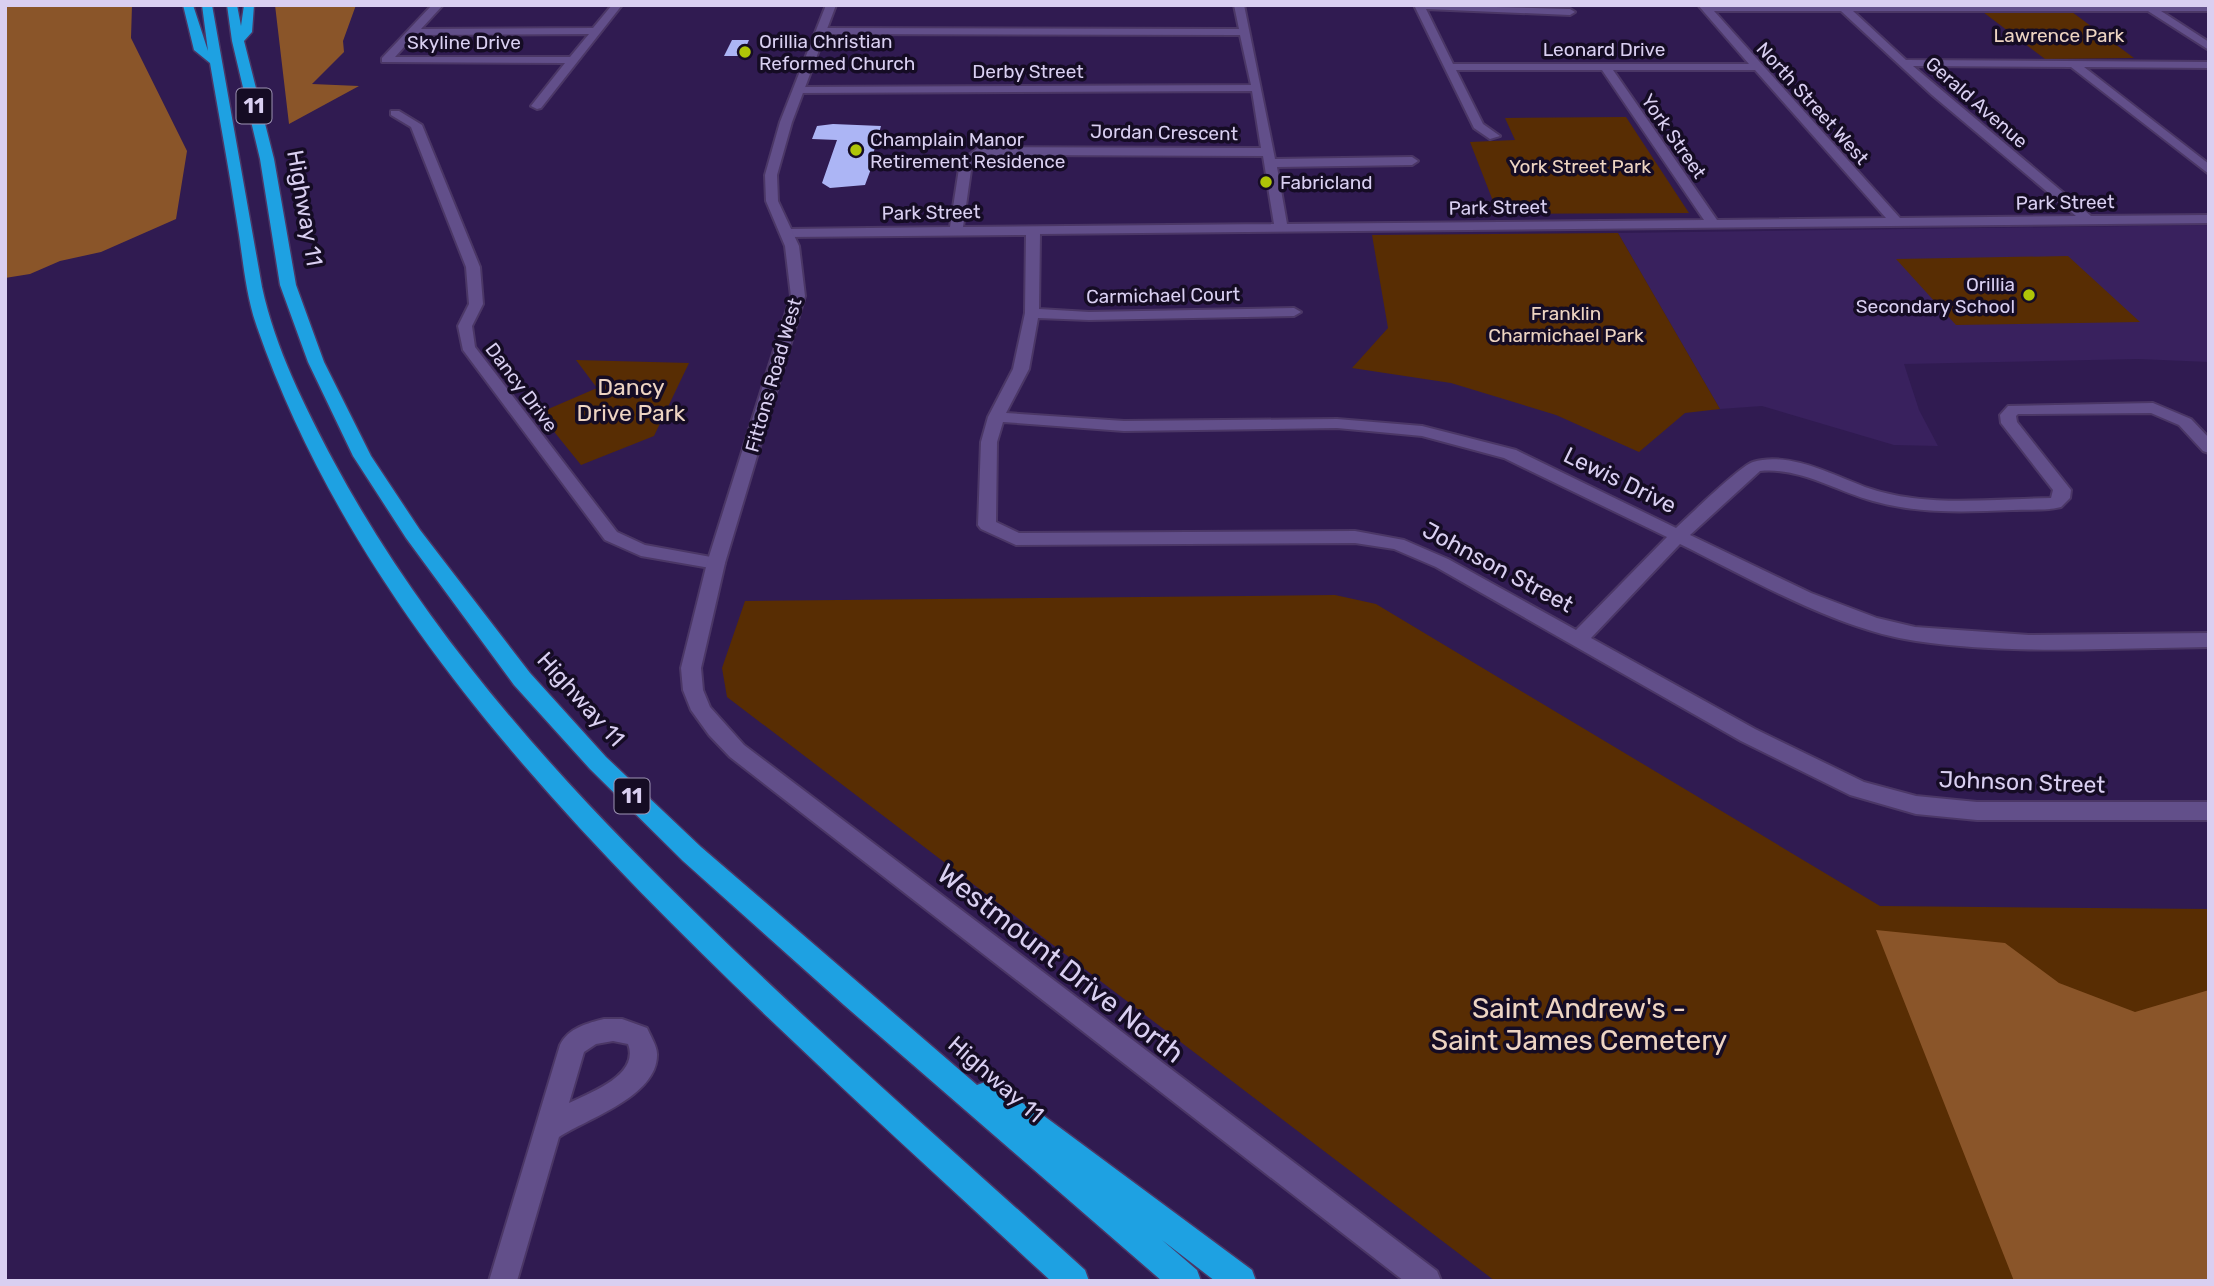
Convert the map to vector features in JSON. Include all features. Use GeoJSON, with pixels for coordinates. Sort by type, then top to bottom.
{"type":"FeatureCollection","features":[{"type":"Feature","properties":{"kind":"highway"},"geometry":{"type":"LineString","coordinates":[[188,5],[200,50],[216,64]]}},
{"type":"Feature","properties":{"kind":"highway","name":"11"},"geometry":{"type":"LineString","coordinates":[[206,5],[263,324],[302,415],[339,491],[405,597],[517,744],[639,876],[810,1041],[1074,1281]]}},
{"type":"Feature","properties":{"kind":"highway","name":"Highway 11"},"geometry":{"type":"LineString","coordinates":[[232,5],[238,41],[267,159],[288,285],[316,362],[362,456],[413,534],[522,679],[598,763],[757,912],[1186,1281]]}},
{"type":"Feature","properties":{"kind":"highway"},"geometry":{"type":"LineString","coordinates":[[238,41],[246,32],[249,5]]}},
{"type":"Feature","properties":{"kind":"highway"},"geometry":{"type":"LineString","coordinates":[[925,1057],[1030,1123],[1241,1281]]}},
{"type":"Feature","properties":{"kind":"street","name":"Skyline Drive"},"geometry":{"type":"LineString","coordinates":[[438,5],[386,60],[576,60]]}},
{"type":"Feature","properties":{"kind":"street"},"geometry":{"type":"LineString","coordinates":[[537,106],[617,5]]}},
{"type":"Feature","properties":{"kind":"street","name":"Fittons Road West"},"geometry":{"type":"LineString","coordinates":[[691,668],[716,563],[798,296],[797,270],[788,233],[772,201],[771,175],[786,122],[831,5]]}},
{"type":"Feature","properties":{"kind":"street"},"geometry":{"type":"LineString","coordinates":[[1239,5],[1257,88],[1281,228]]}},
{"type":"Feature","properties":{"kind":"street"},"geometry":{"type":"LineString","coordinates":[[1494,136],[1478,126],[1419,6],[1570,12]]}},
{"type":"Feature","properties":{"kind":"street"},"geometry":{"type":"LineString","coordinates":[[1704,7],[2209,8]]}},
{"type":"Feature","properties":{"kind":"street","name":"North Street West"},"geometry":{"type":"LineString","coordinates":[[1704,7],[1898,224]]}},
{"type":"Feature","properties":{"kind":"street","name":"Gerald Avenue"},"geometry":{"type":"LineString","coordinates":[[1844,8],[2088,220]]}},
{"type":"Feature","properties":{"kind":"street"},"geometry":{"type":"LineString","coordinates":[[2150,8],[2209,47]]}},
{"type":"Feature","properties":{"kind":"street"},"geometry":{"type":"LineString","coordinates":[[413,32],[598,31]]}},
{"type":"Feature","properties":{"kind":"street"},"geometry":{"type":"LineString","coordinates":[[822,31],[1245,32]]}},
{"type":"Feature","properties":{"kind":"street"},"geometry":{"type":"LineString","coordinates":[[1905,63],[2209,65]]}},
{"type":"Feature","properties":{"kind":"street"},"geometry":{"type":"LineString","coordinates":[[2073,64],[2209,170]]}},
{"type":"Feature","properties":{"kind":"street","name":"Leonard Drive"},"geometry":{"type":"LineString","coordinates":[[1451,67],[1757,67]]}},
{"type":"Feature","properties":{"kind":"street","name":"York Street"},"geometry":{"type":"LineString","coordinates":[[1605,67],[1714,225]]}},
{"type":"Feature","properties":{"kind":"street","name":"Derby Street"},"geometry":{"type":"LineString","coordinates":[[799,90],[1257,88]]}},
{"type":"Feature","properties":{"kind":"street","name":"Dancy Drive"},"geometry":{"type":"LineString","coordinates":[[395,113],[416,125],[473,267],[476,304],[465,326],[468,347],[611,536],[641,550],[716,563]]}},
{"type":"Feature","properties":{"kind":"street","name":"Jordan Crescent"},"geometry":{"type":"LineString","coordinates":[[956,231],[966,162],[979,151],[1412,161]]}},
{"type":"Feature","properties":{"kind":"street","name":"Park Street"},"geometry":{"type":"LineString","coordinates":[[788,233],[2209,219]]}},
{"type":"Feature","properties":{"kind":"street","name":"Johnson Street"},"geometry":{"type":"LineString","coordinates":[[1033,230],[1032,313],[1021,369],[996,417],[989,442],[987,525],[1000,533],[1016,539],[1356,537],[1398,544],[1442,564],[1748,735],[1858,789],[1916,805],[1977,811],[2209,811]]}},
{"type":"Feature","properties":{"kind":"street","name":"Carmichael Court"},"geometry":{"type":"LineString","coordinates":[[1032,313],[1089,316],[1294,312]]}},
{"type":"Feature","properties":{"kind":"street"},"geometry":{"type":"LineString","coordinates":[[1579,639],[1678,536],[1744,473],[1755,466],[1769,463],[1893,500],[1941,506],[2055,503],[2061,498],[2062,490],[2009,423],[2008,415],[2014,409],[2153,408],[2185,422],[2209,448]]}},
{"type":"Feature","properties":{"kind":"street","name":"Lewis Drive"},"geometry":{"type":"LineString","coordinates":[[996,417],[1080,425],[1330,425],[1378,426],[1422,431],[1467,440],[1510,454],[1804,597],[1872,623],[1915,634],[2029,642],[2209,640]]}},
{"type":"Feature","properties":{"kind":"street","name":"Westmount Drive North"},"geometry":{"type":"LineString","coordinates":[[691,668],[693,690],[701,709],[716,730],[737,751],[1427,1281]]}},
{"type":"Feature","properties":{"kind":"street"},"geometry":{"type":"LineString","coordinates":[[503,1281],[548,1129]]}},
{"type":"Feature","properties":{"kind":"shaded area"},"geometry":{"type":"Polygon","coordinates":[[[5,5],[132,5],[131,38],[187,151],[176,219],[101,252],[60,261],[30,274],[5,278],[5,5]]]}},
{"type":"Feature","properties":{"kind":"shaded area"},"geometry":{"type":"Polygon","coordinates":[[[275,5],[356,5],[343,41],[344,52],[312,84],[359,86],[289,124],[275,5]]]}},
{"type":"Feature","properties":{"kind":"shaded area"},"geometry":{"type":"Polygon","coordinates":[[[2209,225],[2209,362],[2138,359],[1904,364],[1919,410],[1938,446],[1894,445],[1762,406],[1720,409],[1618,233],[2209,225]]]}},
{"type":"Feature","properties":{"kind":"shaded area"},"geometry":{"type":"Polygon","coordinates":[[[1876,930],[2005,943],[2059,983],[2135,1012],[2209,990],[2209,1281],[2014,1281],[1876,930]]]}},
{"type":"Feature","properties":{"kind":"green space","name":"Lawrence Park"},"geometry":{"type":"Polygon","coordinates":[[[1983,12],[2072,12],[2134,58],[2045,59],[1983,12]]]}},
{"type":"Feature","properties":{"kind":"green space","name":"York Street Park"},"geometry":{"type":"Polygon","coordinates":[[[1626,117],[1689,213],[1498,214],[1470,142],[1515,140],[1505,118],[1626,117]]]}},
{"type":"Feature","properties":{"kind":"green space","name":"Franklin Charmichael Park"},"geometry":{"type":"Polygon","coordinates":[[[1618,233],[1720,409],[1685,413],[1639,452],[1556,415],[1451,383],[1352,368],[1388,328],[1372,235],[1618,233]]]}},
{"type":"Feature","properties":{"kind":"green space"},"geometry":{"type":"Polygon","coordinates":[[[2068,256],[2140,322],[1956,325],[1896,259],[2068,256]]]}},
{"type":"Feature","properties":{"kind":"green space","name":"Dancy Drive Park"},"geometry":{"type":"Polygon","coordinates":[[[576,360],[689,363],[654,436],[581,465],[539,413],[597,388],[576,360]]]}},
{"type":"Feature","properties":{"kind":"green space","name":"Saint Andrew's - Saint James Cemetery"},"geometry":{"type":"Polygon","coordinates":[[[1335,595],[1376,604],[1880,906],[2209,909],[2209,1281],[1495,1281],[727,697],[722,668],[745,601],[1335,595]]]}},
{"type":"Feature","properties":{"kind":"building","name":"Orillia Christian Reformed Church"},"geometry":{"type":"Polygon","coordinates":[[[732,40],[749,40],[742,56],[724,56],[732,40]]]}},
{"type":"Feature","properties":{"kind":"building","name":"Champlain Manor Retirement Residence"},"geometry":{"type":"Polygon","coordinates":[[[817,126],[881,126],[872,158],[875,158],[865,185],[830,188],[822,183],[837,140],[812,139],[817,126]]]}},
{"type":"Feature","properties":{"kind":"place","name":"Orillia Christian Reformed Church"},"geometry":{"type":"Point","coordinates":[745,52]}},
{"type":"Feature","properties":{"kind":"place","name":"Champlain Manor Retirement Residence"},"geometry":{"type":"Point","coordinates":[856,150]}},
{"type":"Feature","properties":{"kind":"place","name":"Fabricland"},"geometry":{"type":"Point","coordinates":[1266,182]}},
{"type":"Feature","properties":{"kind":"place","name":"Orillia Secondary School"},"geometry":{"type":"Point","coordinates":[2029,295]}}]}
